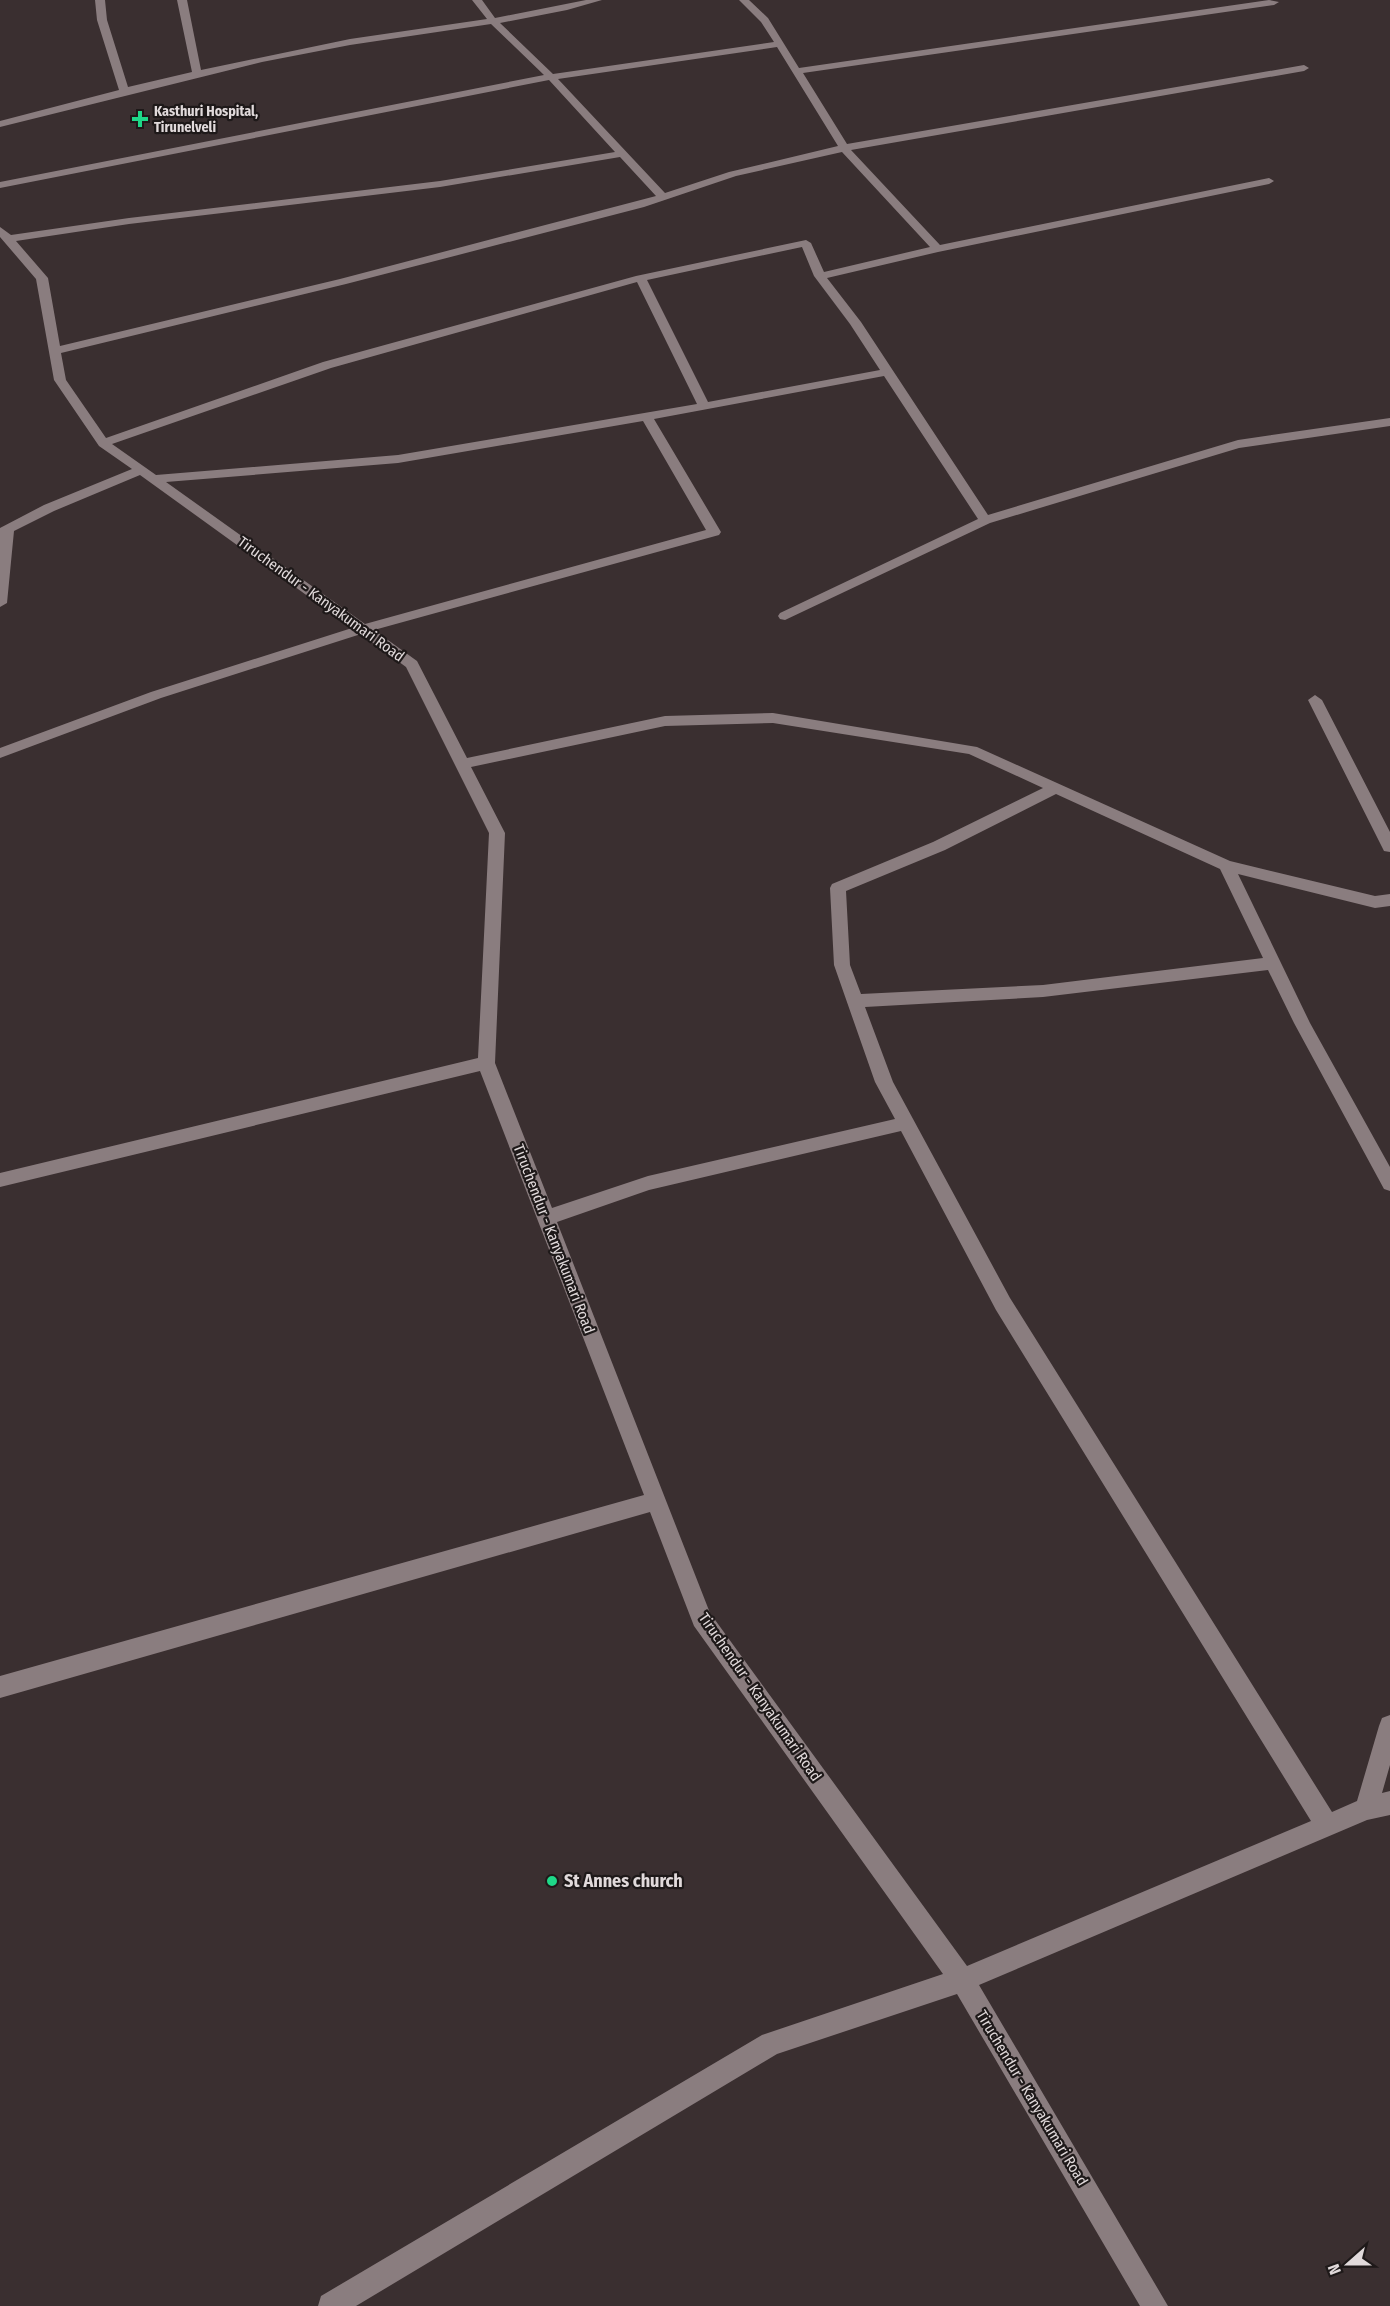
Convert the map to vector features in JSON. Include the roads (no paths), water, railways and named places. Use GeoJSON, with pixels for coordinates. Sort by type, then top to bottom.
{"type":"FeatureCollection","features":[{"type":"Feature","properties":{"kind":"street"},"geometry":{"type":"LineString","coordinates":[[100,0],[102,20],[124,91]]}},
{"type":"Feature","properties":{"kind":"street"},"geometry":{"type":"LineString","coordinates":[[183,0],[197,73]]}},
{"type":"Feature","properties":{"kind":"street"},"geometry":{"type":"LineString","coordinates":[[477,0],[493,21],[551,77],[663,197]]}},
{"type":"Feature","properties":{"kind":"street"},"geometry":{"type":"LineString","coordinates":[[0,124],[197,73],[350,42],[548,13],[597,0]]}},
{"type":"Feature","properties":{"kind":"street"},"geometry":{"type":"LineString","coordinates":[[744,0],[765,20],[850,157],[938,249]]}},
{"type":"Feature","properties":{"kind":"street"},"geometry":{"type":"LineString","coordinates":[[796,70],[1274,2]]}},
{"type":"Feature","properties":{"kind":"street"},"geometry":{"type":"LineString","coordinates":[[0,185],[551,77],[780,44]]}},
{"type":"Feature","properties":{"kind":"street"},"geometry":{"type":"LineString","coordinates":[[56,351],[342,282],[663,197],[733,174],[844,148],[1304,68]]}},
{"type":"Feature","properties":{"kind":"street"},"geometry":{"type":"LineString","coordinates":[[4,234],[440,184],[623,154]]}},
{"type":"Feature","properties":{"kind":"street"},"geometry":{"type":"LineString","coordinates":[[820,276],[938,249],[1269,182]]}},
{"type":"Feature","properties":{"kind":"street","name":"Tiruchendur - Kanyakumari Road"},"geometry":{"type":"LineString","coordinates":[[4,234],[42,278],[60,380],[103,443],[412,664],[496,833],[486,1063],[702,1619],[962,1980],[1155,2306]]}},
{"type":"Feature","properties":{"kind":"street"},"geometry":{"type":"LineString","coordinates":[[103,443],[327,365],[640,278],[806,243],[820,276],[855,322],[985,520]]}},
{"type":"Feature","properties":{"kind":"street"},"geometry":{"type":"LineString","coordinates":[[640,278],[704,406]]}},
{"type":"Feature","properties":{"kind":"street"},"geometry":{"type":"LineString","coordinates":[[0,603],[4,532],[49,508],[148,474],[398,459],[646,417],[887,372]]}},
{"type":"Feature","properties":{"kind":"street"},"geometry":{"type":"LineString","coordinates":[[0,753],[156,695],[362,628],[714,532],[646,417]]}},
{"type":"Feature","properties":{"kind":"street"},"geometry":{"type":"LineString","coordinates":[[785,616],[985,520],[1238,444],[1390,422]]}},
{"type":"Feature","properties":{"kind":"street"},"geometry":{"type":"LineString","coordinates":[[1315,700],[1390,847]]}},
{"type":"Feature","properties":{"kind":"street"},"geometry":{"type":"LineString","coordinates":[[462,764],[664,721],[773,718],[972,750],[1226,865],[1375,902],[1390,900]]}},
{"type":"Feature","properties":{"kind":"street"},"geometry":{"type":"LineString","coordinates":[[1056,788],[939,846],[838,888],[842,965],[884,1082],[1003,1304],[1327,1826]]}},
{"type":"Feature","properties":{"kind":"street"},"geometry":{"type":"LineString","coordinates":[[1226,865],[1302,1023],[1390,1184]]}},
{"type":"Feature","properties":{"kind":"street"},"geometry":{"type":"LineString","coordinates":[[854,1001],[1043,991],[1273,963]]}},
{"type":"Feature","properties":{"kind":"street"},"geometry":{"type":"LineString","coordinates":[[0,1180],[486,1063]]}},
{"type":"Feature","properties":{"kind":"street"},"geometry":{"type":"LineString","coordinates":[[546,1218],[648,1183],[906,1123]]}},
{"type":"Feature","properties":{"kind":"street"},"geometry":{"type":"LineString","coordinates":[[0,1687],[656,1501]]}},
{"type":"Feature","properties":{"kind":"street"},"geometry":{"type":"LineString","coordinates":[[1366,1809],[1390,1726]]}},
{"type":"Feature","properties":{"kind":"street"},"geometry":{"type":"LineString","coordinates":[[331,2306],[771,2044],[962,1980],[1366,1809],[1390,1803]]}},
{"type":"Feature","properties":{"kind":"place","name":"Kasthuri Hospital, Tirunelveli"},"geometry":{"type":"Point","coordinates":[140,119]}},
{"type":"Feature","properties":{"kind":"place","name":"St Annes church"},"geometry":{"type":"Point","coordinates":[552,1881]}}]}
